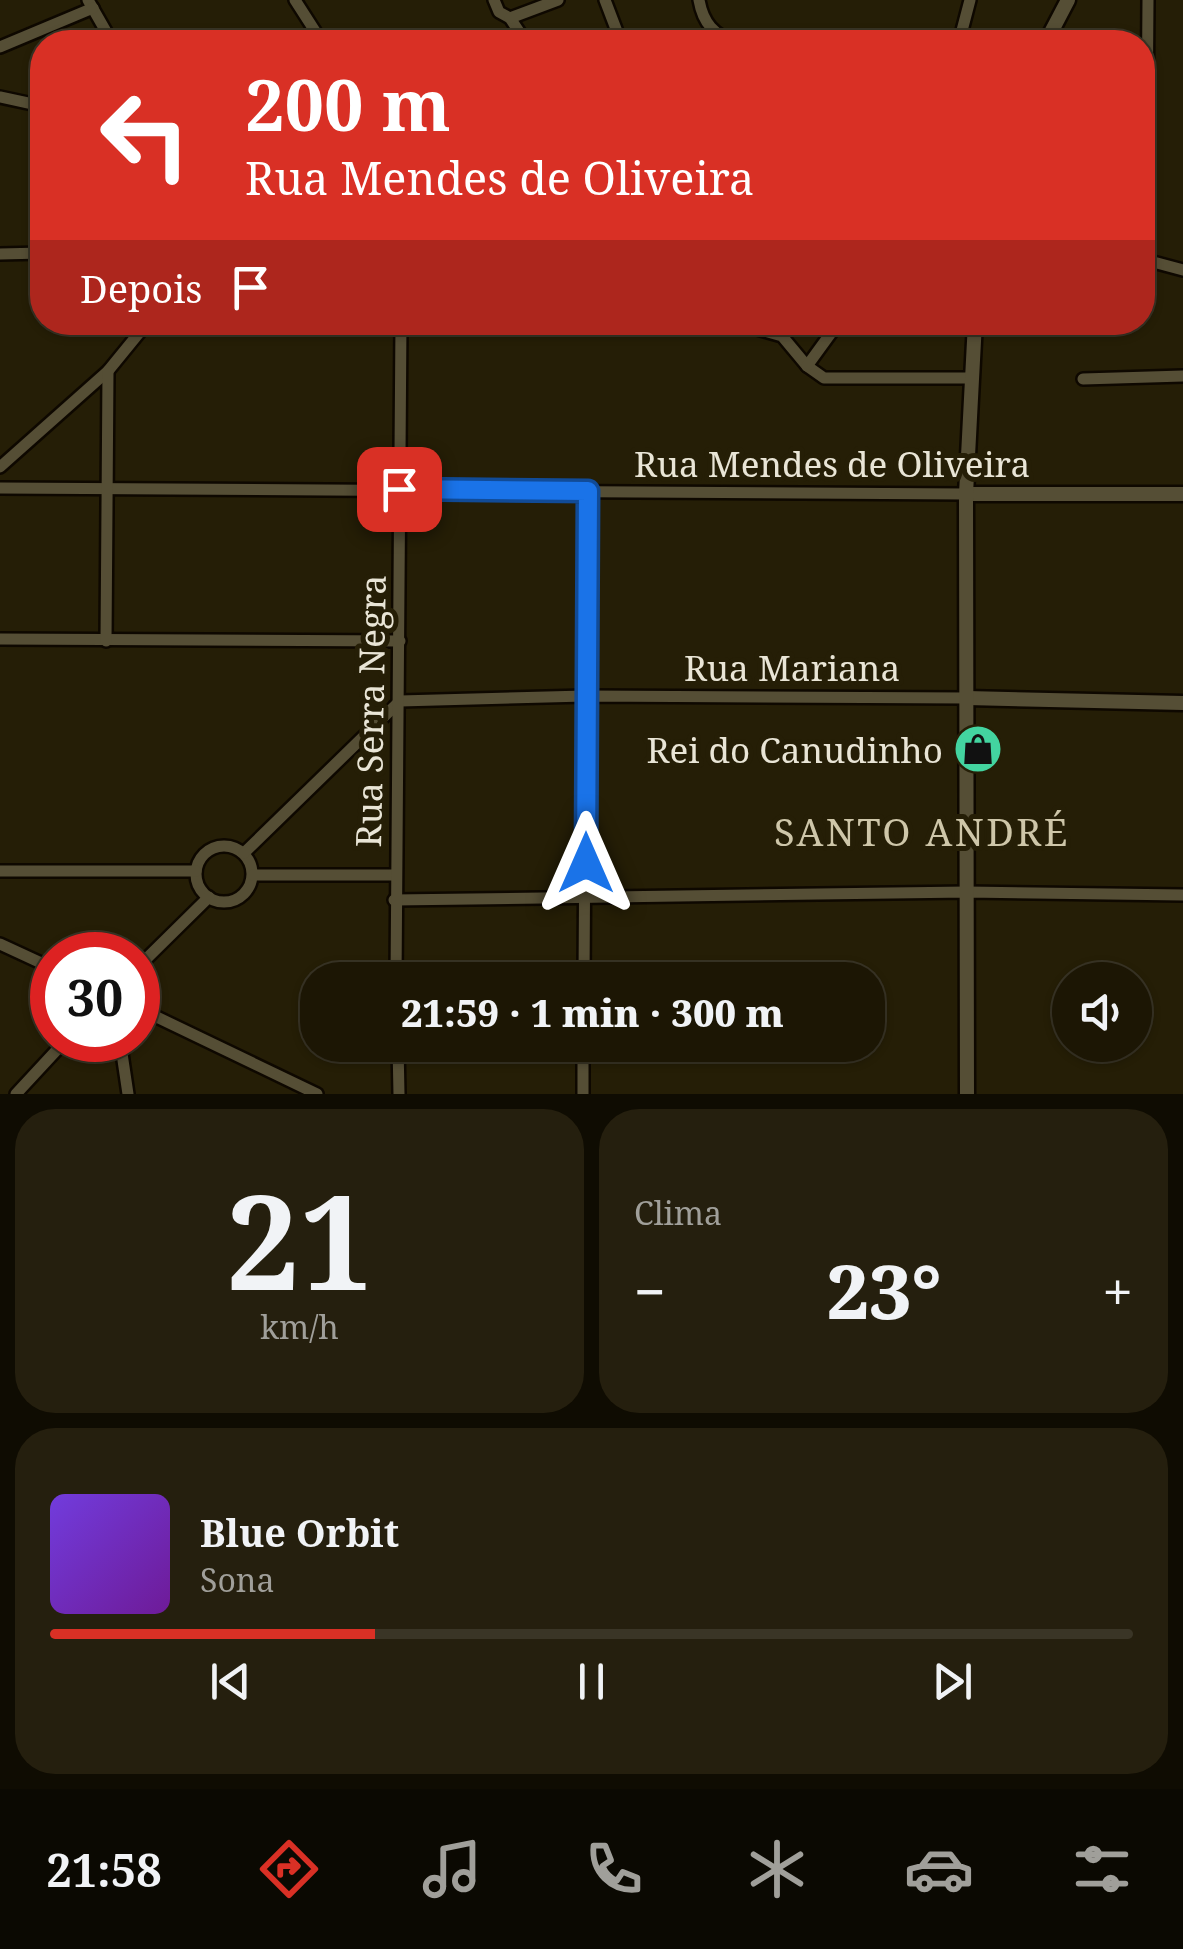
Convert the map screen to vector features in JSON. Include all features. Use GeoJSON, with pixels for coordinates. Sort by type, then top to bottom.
{"type":"FeatureCollection","features":[{"type":"Feature","properties":{"kind":"street"},"geometry":{"type":"LineString","coordinates":[[294,0],[314,30]]}},
{"type":"Feature","properties":{"kind":"street"},"geometry":{"type":"LineString","coordinates":[[494,0],[499,12],[510,18],[518,30]]}},
{"type":"Feature","properties":{"kind":"street"},"geometry":{"type":"LineString","coordinates":[[510,18],[558,0]]}},
{"type":"Feature","properties":{"kind":"street"},"geometry":{"type":"LineString","coordinates":[[605,0],[616,30]]}},
{"type":"Feature","properties":{"kind":"street"},"geometry":{"type":"LineString","coordinates":[[699,0],[703,19],[715,30]]}},
{"type":"Feature","properties":{"kind":"street"},"geometry":{"type":"LineString","coordinates":[[961,30],[970,0]]}},
{"type":"Feature","properties":{"kind":"street"},"geometry":{"type":"LineString","coordinates":[[1052,30],[1068,0]]}},
{"type":"Feature","properties":{"kind":"street"},"geometry":{"type":"LineString","coordinates":[[1148,0],[1148,30]]}},
{"type":"Feature","properties":{"kind":"street"},"geometry":{"type":"LineString","coordinates":[[36,30],[90,4],[105,30]]}},
{"type":"Feature","properties":{"kind":"street"},"geometry":{"type":"LineString","coordinates":[[0,47],[30,33]]}},
{"type":"Feature","properties":{"kind":"street"},"geometry":{"type":"LineString","coordinates":[[0,97],[30,103]]}},
{"type":"Feature","properties":{"kind":"street"},"geometry":{"type":"LineString","coordinates":[[0,254],[30,253]]}},
{"type":"Feature","properties":{"kind":"street"},"geometry":{"type":"LineString","coordinates":[[1155,263],[1183,270]]}},
{"type":"Feature","properties":{"kind":"street"},"geometry":{"type":"LineString","coordinates":[[0,468],[108,370],[137,335]]}},
{"type":"Feature","properties":{"kind":"street","name":"Rua Serra Negra"},"geometry":{"type":"LineString","coordinates":[[396,962],[401,335]]}},
{"type":"Feature","properties":{"kind":"street"},"geometry":{"type":"LineString","coordinates":[[778,335],[824,378],[972,378]]}},
{"type":"Feature","properties":{"kind":"street"},"geometry":{"type":"LineString","coordinates":[[808,366],[831,335]]}},
{"type":"Feature","properties":{"kind":"street"},"geometry":{"type":"LineString","coordinates":[[967,1094],[966,494],[975,335]]}},
{"type":"Feature","properties":{"kind":"street"},"geometry":{"type":"LineString","coordinates":[[106,641],[108,370]]}},
{"type":"Feature","properties":{"kind":"street"},"geometry":{"type":"LineString","coordinates":[[1083,379],[1183,376]]}},
{"type":"Feature","properties":{"kind":"street","name":"Rua Mendes de Oliveira"},"geometry":{"type":"LineString","coordinates":[[0,488],[1183,494]]}},
{"type":"Feature","properties":{"kind":"street"},"geometry":{"type":"LineString","coordinates":[[584,962],[588,491]]}},
{"type":"Feature","properties":{"kind":"street"},"geometry":{"type":"LineString","coordinates":[[0,639],[400,641]]}},
{"type":"Feature","properties":{"kind":"street","name":"Rua Mariana"},"geometry":{"type":"LineString","coordinates":[[400,701],[585,696],[1183,703]]}},
{"type":"Feature","properties":{"kind":"street"},"geometry":{"type":"LineString","coordinates":[[244,853],[400,701]]}},
{"type":"Feature","properties":{"kind":"street"},"geometry":{"type":"LineString","coordinates":[[228,846],[244,853],[253,876],[247,891],[233,901],[208,898],[199,886],[196,871],[210,849],[228,846]]}},
{"type":"Feature","properties":{"kind":"street"},"geometry":{"type":"LineString","coordinates":[[0,871],[196,871]]}},
{"type":"Feature","properties":{"kind":"street"},"geometry":{"type":"LineString","coordinates":[[253,876],[395,875]]}},
{"type":"Feature","properties":{"kind":"street"},"geometry":{"type":"LineString","coordinates":[[394,900],[967,892],[1183,895]]}},
{"type":"Feature","properties":{"kind":"street"},"geometry":{"type":"LineString","coordinates":[[160,945],[208,898]]}},
{"type":"Feature","properties":{"kind":"street"},"geometry":{"type":"LineString","coordinates":[[0,944],[30,958]]}},
{"type":"Feature","properties":{"kind":"street"},"geometry":{"type":"LineString","coordinates":[[160,1019],[318,1094]]}},
{"type":"Feature","properties":{"kind":"street"},"geometry":{"type":"LineString","coordinates":[[16,1094],[46,1062]]}},
{"type":"Feature","properties":{"kind":"street"},"geometry":{"type":"LineString","coordinates":[[123,1062],[128,1094]]}},
{"type":"Feature","properties":{"kind":"street"},"geometry":{"type":"LineString","coordinates":[[398,1062],[399,1094]]}},
{"type":"Feature","properties":{"kind":"street"},"geometry":{"type":"LineString","coordinates":[[582,1094],[583,1062]]}},
{"type":"Feature","properties":{"kind":"place","name":"Rei do Canudinho"},"geometry":{"type":"Point","coordinates":[978,749]}},
{"type":"Feature","properties":{"kind":"district","name":"SANTO ANDRÉ"},"geometry":{"type":"Point","coordinates":[922,831]}},
{"type":"Feature","properties":{"kind":"route"},"geometry":{"type":"LineString","coordinates":[[399,489],[588,491],[586,863]]}}]}
